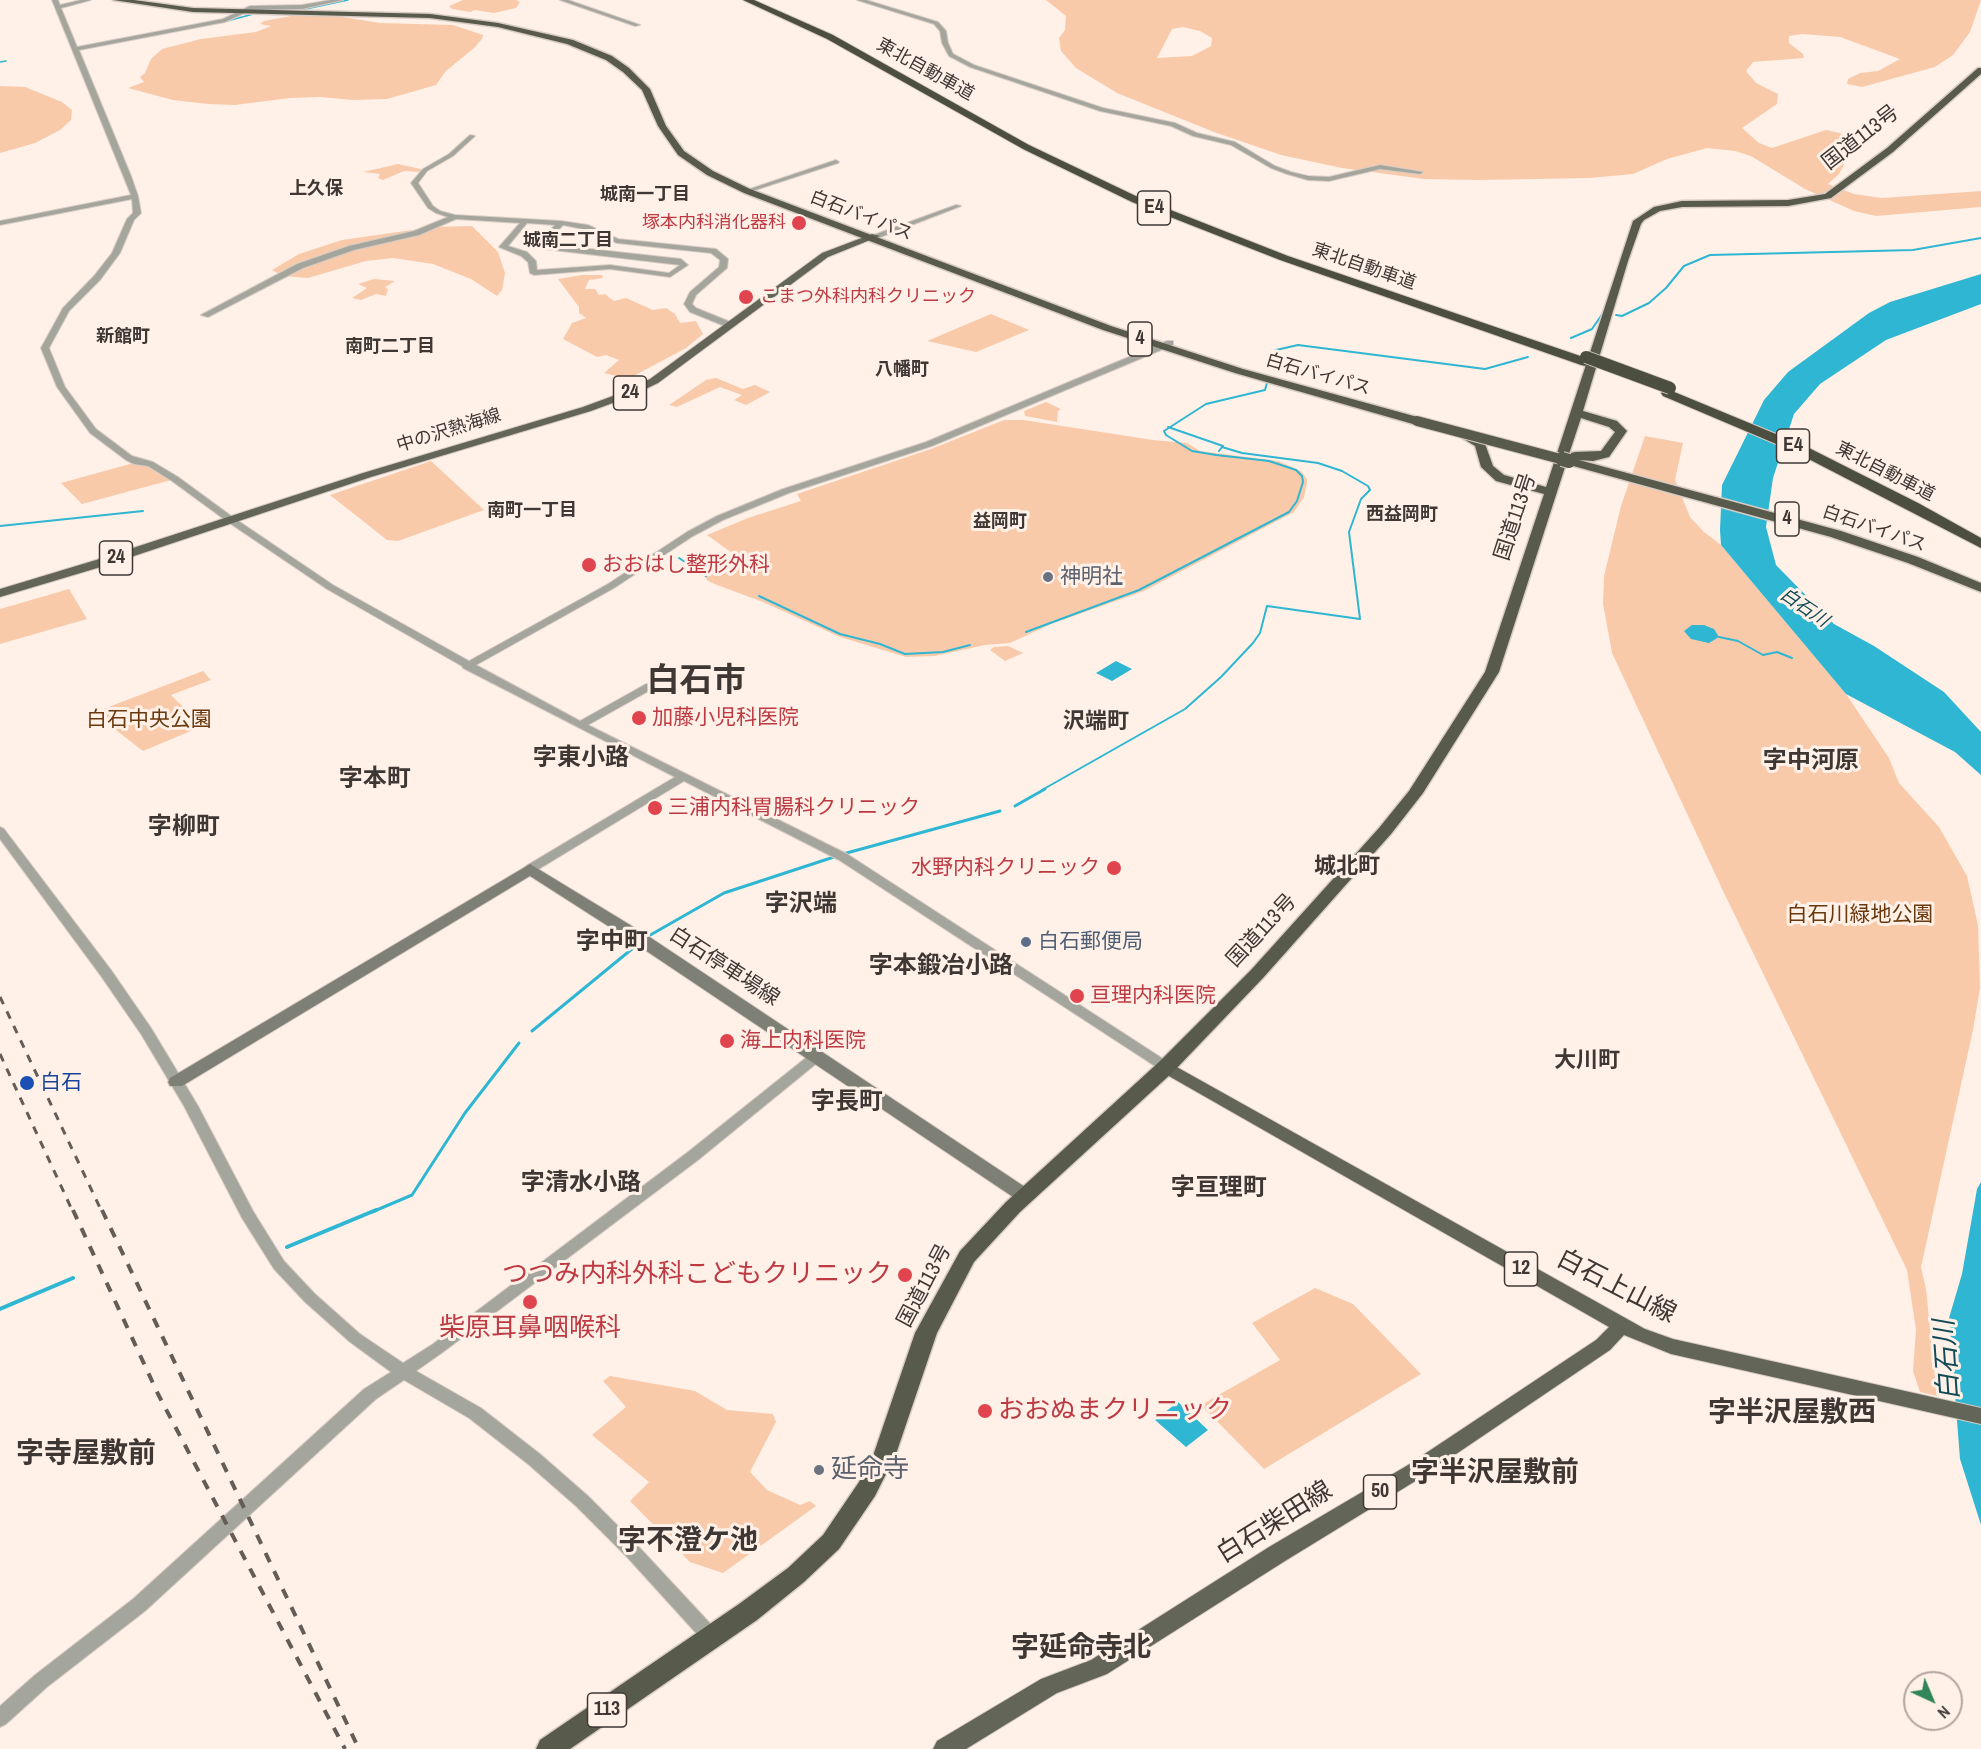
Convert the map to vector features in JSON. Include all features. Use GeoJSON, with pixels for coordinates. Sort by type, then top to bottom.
{"type":"FeatureCollection","features":[{"type":"Feature","properties":{"kind":"highway","name":"白石バイパス"},"geometry":{"type":"LineString","coordinates":[[117,0],[158,7],[241,12],[430,16],[498,25],[549,36],[596,52],[626,70],[646,89],[662,126],[681,153],[698,166],[750,190],[1003,290],[1166,345],[1456,431],[1627,472],[1812,521],[1945,570],[1981,588]]}},
{"type":"Feature","properties":{"kind":"highway","name":"白石バイパス"},"geometry":{"type":"LineString","coordinates":[[130,0],[208,10]]}},
{"type":"Feature","properties":{"kind":"highway","name":"東北自動車道"},"geometry":{"type":"LineString","coordinates":[[747,0],[830,37],[1026,147],[1136,200],[1284,258],[1585,360]]}},
{"type":"Feature","properties":{"kind":"highway","name":"東北自動車道"},"geometry":{"type":"LineString","coordinates":[[759,0],[846,39],[1064,160],[1143,197],[1264,245],[1585,360],[1756,429],[1981,535]]}},
{"type":"Feature","properties":{"kind":"highway","name":"国道113号"},"geometry":{"type":"LineString","coordinates":[[549,1749],[712,1638],[796,1575],[831,1542],[851,1514],[885,1454],[926,1333],[956,1274],[981,1241],[1025,1196],[1166,1067],[1257,974],[1385,831],[1415,794],[1492,672],[1577,413],[1636,223],[1657,209],[1682,204],[1788,203],[1828,196],[1890,150],[1981,70]]}},
{"type":"Feature","properties":{"kind":"highway"},"geometry":{"type":"LineString","coordinates":[[1486,456],[1490,451],[1500,447],[1570,459],[1605,454],[1619,437],[1621,431],[1619,427],[1577,413]]}},
{"type":"Feature","properties":{"kind":"highway","name":"白石バイパス"},"geometry":{"type":"LineString","coordinates":[[1419,419],[1498,438],[1598,469],[1627,472],[1836,534],[1981,582]]}},
{"type":"Feature","properties":{"kind":"highway"},"geometry":{"type":"LineString","coordinates":[[1456,431],[1480,444],[1492,473],[1519,485],[1551,492]]}},
{"type":"Feature","properties":{"kind":"highway"},"geometry":{"type":"LineString","coordinates":[[1605,454],[1607,461],[1627,472]]}},
{"type":"Feature","properties":{"kind":"highway","name":"東北自動車道"},"geometry":{"type":"LineString","coordinates":[[1917,503],[1981,544]]}},
{"type":"Feature","properties":{"kind":"main road","name":"中の沢熱海線"},"geometry":{"type":"LineString","coordinates":[[0,593],[231,520],[367,474],[615,399],[654,381],[825,255],[872,237]]}},
{"type":"Feature","properties":{"kind":"main road","name":"白石停車場線"},"geometry":{"type":"LineString","coordinates":[[530,869],[643,940],[1025,1196]]}},
{"type":"Feature","properties":{"kind":"main road"},"geometry":{"type":"LineString","coordinates":[[176,1082],[530,869]]}},
{"type":"Feature","properties":{"kind":"main road","name":"白石上山線"},"geometry":{"type":"LineString","coordinates":[[1166,1067],[1622,1326],[1656,1342],[1981,1416]]}},
{"type":"Feature","properties":{"kind":"main road","name":"白石柴田線"},"geometry":{"type":"LineString","coordinates":[[945,1749],[1049,1686],[1100,1667],[1277,1554],[1415,1471],[1595,1350],[1614,1336],[1622,1326]]}},
{"type":"Feature","properties":{"kind":"street"},"geometry":{"type":"LineString","coordinates":[[88,0],[57,4],[135,196],[137,213],[131,219],[116,253],[66,310],[45,348],[61,387],[93,431],[129,458],[150,464],[176,479],[231,520],[330,587],[467,666],[840,856],[1166,1067]]}},
{"type":"Feature","properties":{"kind":"street"},"geometry":{"type":"LineString","coordinates":[[75,49],[225,20],[255,7],[294,8],[340,0]]}},
{"type":"Feature","properties":{"kind":"street"},"geometry":{"type":"LineString","coordinates":[[563,0],[637,25]]}},
{"type":"Feature","properties":{"kind":"street"},"geometry":{"type":"LineString","coordinates":[[860,0],[936,23],[943,31],[945,43],[951,55],[972,66],[1102,110],[1173,124],[1195,135],[1233,143],[1273,167],[1289,173],[1308,178],[1329,179],[1380,167],[1420,172]]}},
{"type":"Feature","properties":{"kind":"street"},"geometry":{"type":"LineString","coordinates":[[472,136],[451,155],[425,170],[414,183],[430,207],[454,217],[585,227],[617,241],[696,248],[720,255],[724,259],[723,268],[693,294],[688,304],[700,313],[730,325]]}},
{"type":"Feature","properties":{"kind":"street"},"geometry":{"type":"LineString","coordinates":[[750,190],[836,162]]}},
{"type":"Feature","properties":{"kind":"street"},"geometry":{"type":"LineString","coordinates":[[0,223],[135,196]]}},
{"type":"Feature","properties":{"kind":"street"},"geometry":{"type":"LineString","coordinates":[[872,237],[958,206]]}},
{"type":"Feature","properties":{"kind":"street"},"geometry":{"type":"LineString","coordinates":[[205,315],[300,266],[352,248],[416,233],[454,217]]}},
{"type":"Feature","properties":{"kind":"street"},"geometry":{"type":"LineString","coordinates":[[525,221],[502,247],[524,254],[532,261],[534,273],[610,267],[670,275],[684,265],[681,261],[539,246],[561,224]]}},
{"type":"Feature","properties":{"kind":"street"},"geometry":{"type":"LineString","coordinates":[[467,666],[611,586],[690,534],[720,519],[786,491],[929,444],[1166,345]]}},
{"type":"Feature","properties":{"kind":"street"},"geometry":{"type":"LineString","coordinates":[[580,725],[650,686]]}},
{"type":"Feature","properties":{"kind":"street"},"geometry":{"type":"LineString","coordinates":[[530,869],[683,777]]}},
{"type":"Feature","properties":{"kind":"street"},"geometry":{"type":"LineString","coordinates":[[0,831],[146,1031],[247,1214],[279,1265],[310,1298],[356,1338],[402,1371],[475,1413],[534,1459],[582,1501],[633,1552],[712,1638]]}},
{"type":"Feature","properties":{"kind":"street"},"geometry":{"type":"LineString","coordinates":[[0,1718],[41,1681],[139,1605],[370,1394],[462,1330],[693,1156],[817,1056]]}},
{"type":"Feature","properties":{"kind":"green space"},"geometry":{"type":"Polygon","coordinates":[[[463,0],[516,0],[520,2],[516,8],[494,13],[475,10],[470,12],[452,9],[449,6],[463,0]]]}},
{"type":"Feature","properties":{"kind":"green space"},"geometry":{"type":"Polygon","coordinates":[[[1046,0],[1981,0],[1970,32],[1953,55],[1935,67],[1862,87],[1847,84],[1848,79],[1860,73],[1878,71],[1900,59],[1840,37],[1802,34],[1789,36],[1789,43],[1803,54],[1804,58],[1753,62],[1746,71],[1756,83],[1778,94],[1777,104],[1742,128],[1759,143],[1772,148],[1826,130],[1840,133],[1850,140],[1847,159],[1839,174],[1828,184],[1854,194],[1882,198],[1981,191],[1981,207],[1876,216],[1854,211],[1805,189],[1751,156],[1735,151],[1707,148],[1667,159],[1633,174],[1590,178],[1424,179],[1342,168],[1281,155],[1214,132],[1117,93],[1076,68],[1061,51],[1059,38],[1065,30],[1066,16],[1046,0]],[[1183,27],[1172,29],[1157,58],[1192,56],[1211,46],[1212,38],[1200,31],[1183,27]]]}},
{"type":"Feature","properties":{"kind":"green space"},"geometry":{"type":"Polygon","coordinates":[[[291,16],[337,16],[380,23],[453,25],[483,35],[474,48],[446,71],[436,85],[387,99],[353,100],[320,97],[290,98],[235,105],[208,104],[173,100],[128,88],[144,82],[140,77],[145,73],[151,59],[162,49],[201,39],[256,32],[271,26],[260,24],[264,21],[291,16]]]}},
{"type":"Feature","properties":{"kind":"green space"},"geometry":{"type":"Polygon","coordinates":[[[0,86],[25,87],[62,102],[72,110],[71,120],[60,130],[35,143],[0,153],[0,86]]]}},
{"type":"Feature","properties":{"kind":"green space"},"geometry":{"type":"Polygon","coordinates":[[[398,164],[425,170],[422,172],[404,171],[383,180],[378,178],[380,174],[363,172],[398,164]]]}},
{"type":"Feature","properties":{"kind":"green space"},"geometry":{"type":"Polygon","coordinates":[[[472,226],[498,252],[505,273],[502,290],[497,296],[471,279],[433,264],[393,258],[366,261],[308,278],[283,276],[272,270],[299,254],[342,240],[433,227],[472,226]]]}},
{"type":"Feature","properties":{"kind":"green space"},"geometry":{"type":"Polygon","coordinates":[[[582,275],[602,275],[603,278],[589,280],[585,289],[595,289],[599,295],[605,294],[614,301],[626,298],[653,310],[666,308],[675,314],[680,323],[696,321],[703,334],[686,348],[628,379],[604,373],[619,360],[606,355],[597,357],[563,339],[572,323],[586,318],[579,313],[579,307],[558,279],[582,275]]]}},
{"type":"Feature","properties":{"kind":"green space"},"geometry":{"type":"Polygon","coordinates":[[[374,279],[395,281],[385,287],[388,289],[386,296],[376,294],[361,300],[352,298],[367,288],[358,284],[374,279]]]}},
{"type":"Feature","properties":{"kind":"green space"},"geometry":{"type":"Polygon","coordinates":[[[991,314],[1029,330],[976,352],[927,341],[991,314]]]}},
{"type":"Feature","properties":{"kind":"green space"},"geometry":{"type":"Polygon","coordinates":[[[716,378],[743,389],[755,385],[770,392],[746,405],[734,400],[742,395],[720,387],[677,407],[669,405],[706,380],[716,378]]]}},
{"type":"Feature","properties":{"kind":"green space"},"geometry":{"type":"Polygon","coordinates":[[[1046,402],[1061,409],[1058,411],[1057,422],[1025,416],[1024,411],[1046,402]]]}},
{"type":"Feature","properties":{"kind":"green space"},"geometry":{"type":"Polygon","coordinates":[[[1004,420],[1023,420],[1187,443],[1200,451],[1278,461],[1301,471],[1307,479],[1304,497],[1294,512],[1144,591],[1051,624],[1010,643],[985,645],[935,656],[906,657],[840,637],[763,602],[708,581],[700,570],[735,555],[707,535],[748,518],[801,501],[797,494],[931,449],[1004,420]]]}},
{"type":"Feature","properties":{"kind":"green space","name":"白石川緑地公園"},"geometry":{"type":"Polygon","coordinates":[[[1645,436],[1683,443],[1675,480],[1690,517],[1721,545],[1846,694],[1889,758],[1899,783],[1939,827],[1967,876],[1978,925],[1980,988],[1973,1030],[1921,1267],[1926,1289],[1937,1396],[1920,1392],[1913,1371],[1916,1330],[1907,1270],[1725,895],[1612,653],[1603,604],[1604,576],[1621,506],[1645,436]]]}},
{"type":"Feature","properties":{"kind":"green space"},"geometry":{"type":"Polygon","coordinates":[[[431,461],[484,510],[398,541],[387,540],[330,495],[431,461]]]}},
{"type":"Feature","properties":{"kind":"green space"},"geometry":{"type":"Polygon","coordinates":[[[137,462],[150,464],[175,479],[82,504],[61,483],[137,462]]]}},
{"type":"Feature","properties":{"kind":"green space"},"geometry":{"type":"Polygon","coordinates":[[[69,589],[87,619],[0,644],[0,609],[69,589]]]}},
{"type":"Feature","properties":{"kind":"green space"},"geometry":{"type":"Polygon","coordinates":[[[1008,646],[1023,653],[1005,661],[990,650],[994,647],[1008,646]]]}},
{"type":"Feature","properties":{"kind":"green space","name":"白石中央公園"},"geometry":{"type":"Polygon","coordinates":[[[203,671],[211,680],[171,695],[194,718],[189,721],[198,728],[143,751],[98,716],[98,711],[203,671]]]}},
{"type":"Feature","properties":{"kind":"green space"},"geometry":{"type":"Polygon","coordinates":[[[1315,1288],[1353,1304],[1421,1374],[1264,1469],[1201,1405],[1280,1360],[1252,1323],[1315,1288]]]}},
{"type":"Feature","properties":{"kind":"green space"},"geometry":{"type":"Polygon","coordinates":[[[610,1376],[695,1391],[727,1410],[773,1414],[776,1422],[750,1472],[767,1490],[800,1505],[810,1501],[816,1506],[723,1573],[690,1562],[630,1501],[649,1482],[592,1435],[626,1407],[603,1381],[610,1376]]]}},
{"type":"Feature","properties":{"kind":"water","name":"白石川"},"geometry":{"type":"Polygon","coordinates":[[[1981,274],[1981,304],[1886,340],[1820,384],[1794,414],[1773,478],[1766,527],[1776,565],[1834,624],[1874,646],[1944,692],[1981,732],[1981,775],[1955,752],[1846,694],[1721,545],[1720,530],[1722,485],[1764,400],[1788,372],[1869,313],[1890,302],[1981,274]]]}},
{"type":"Feature","properties":{"kind":"water"},"geometry":{"type":"Polygon","coordinates":[[[1692,625],[1704,625],[1714,629],[1719,637],[1709,643],[1691,639],[1684,631],[1692,625]]]}},
{"type":"Feature","properties":{"kind":"water"},"geometry":{"type":"Polygon","coordinates":[[[1116,661],[1132,669],[1112,681],[1096,673],[1116,661]]]}},
{"type":"Feature","properties":{"kind":"water"},"geometry":{"type":"Polygon","coordinates":[[[1981,1182],[1981,1525],[1960,1459],[1949,1318],[1962,1274],[1977,1189],[1981,1182]]]}},
{"type":"Feature","properties":{"kind":"water"},"geometry":{"type":"Polygon","coordinates":[[[1178,1402],[1208,1430],[1186,1447],[1155,1420],[1178,1402]]]}},
{"type":"Feature","properties":{"kind":"waterway"},"geometry":{"type":"LineString","coordinates":[[273,9],[301,10],[348,0]]}},
{"type":"Feature","properties":{"kind":"waterway"},"geometry":{"type":"LineString","coordinates":[[227,21],[261,12]]}},
{"type":"Feature","properties":{"kind":"waterway"},"geometry":{"type":"LineString","coordinates":[[0,62],[6,61]]}},
{"type":"Feature","properties":{"kind":"waterway"},"geometry":{"type":"LineString","coordinates":[[1616,315],[1622,316],[1649,303],[1666,288],[1684,266],[1710,255],[1913,250],[1981,238]]}},
{"type":"Feature","properties":{"kind":"waterway"},"geometry":{"type":"LineString","coordinates":[[1571,338],[1592,329],[1603,313]]}},
{"type":"Feature","properties":{"kind":"waterway"},"geometry":{"type":"LineString","coordinates":[[1269,369],[1276,350],[1298,345],[1485,369],[1528,357]]}},
{"type":"Feature","properties":{"kind":"waterway"},"geometry":{"type":"LineString","coordinates":[[1169,427],[1206,404],[1265,390],[1267,383]]}},
{"type":"Feature","properties":{"kind":"waterway"},"geometry":{"type":"LineString","coordinates":[[1026,632],[1139,590],[1289,512],[1297,501],[1303,482],[1302,476],[1296,470],[1269,461],[1192,451],[1166,435],[1164,431],[1169,427]]}},
{"type":"Feature","properties":{"kind":"waterway"},"geometry":{"type":"LineString","coordinates":[[1169,427],[1223,446]]}},
{"type":"Feature","properties":{"kind":"waterway"},"geometry":{"type":"LineString","coordinates":[[1042,790],[1185,709],[1221,677],[1253,643],[1260,633],[1267,606],[1360,619],[1349,532],[1361,499],[1370,490],[1368,486],[1342,471],[1318,463],[1242,453],[1222,447],[1219,451]]}},
{"type":"Feature","properties":{"kind":"waterway"},"geometry":{"type":"LineString","coordinates":[[0,526],[143,511]]}},
{"type":"Feature","properties":{"kind":"waterway"},"geometry":{"type":"LineString","coordinates":[[679,558],[706,576]]}},
{"type":"Feature","properties":{"kind":"waterway"},"geometry":{"type":"LineString","coordinates":[[759,596],[840,634],[880,644],[905,654],[943,652],[970,645]]}},
{"type":"Feature","properties":{"kind":"waterway"},"geometry":{"type":"LineString","coordinates":[[1719,637],[1738,641],[1763,655],[1777,652],[1792,658]]}},
{"type":"Feature","properties":{"kind":"waterway"},"geometry":{"type":"LineString","coordinates":[[1015,806],[1045,789]]}},
{"type":"Feature","properties":{"kind":"waterway"},"geometry":{"type":"LineString","coordinates":[[843,854],[1000,811]]}},
{"type":"Feature","properties":{"kind":"waterway"},"geometry":{"type":"LineString","coordinates":[[645,938],[724,893],[837,856]]}},
{"type":"Feature","properties":{"kind":"waterway"},"geometry":{"type":"LineString","coordinates":[[532,1031],[638,944]]}},
{"type":"Feature","properties":{"kind":"waterway"},"geometry":{"type":"LineString","coordinates":[[372,1212],[412,1195],[465,1113],[519,1043]]}},
{"type":"Feature","properties":{"kind":"waterway"},"geometry":{"type":"LineString","coordinates":[[287,1247],[376,1210]]}},
{"type":"Feature","properties":{"kind":"waterway"},"geometry":{"type":"LineString","coordinates":[[0,1309],[73,1278]]}},
{"type":"Feature","properties":{"kind":"railway"},"geometry":{"type":"LineString","coordinates":[[0,997],[102,1212]]}},
{"type":"Feature","properties":{"kind":"railway"},"geometry":{"type":"LineString","coordinates":[[0,1054],[73,1212]]}},
{"type":"Feature","properties":{"kind":"railway"},"geometry":{"type":"LineString","coordinates":[[73,1210],[158,1394],[345,1749]]}},
{"type":"Feature","properties":{"kind":"railway"},"geometry":{"type":"LineString","coordinates":[[102,1210],[359,1749]]}},
{"type":"Feature","properties":{"kind":"place","name":"塚本内科消化器科"},"geometry":{"type":"Point","coordinates":[799,223]}},
{"type":"Feature","properties":{"kind":"place","name":"こまつ外科内科クリニック"},"geometry":{"type":"Point","coordinates":[746,297]}},
{"type":"Feature","properties":{"kind":"place","name":"おおはし整形外科"},"geometry":{"type":"Point","coordinates":[589,565]}},
{"type":"Feature","properties":{"kind":"place","name":"神明社"},"geometry":{"type":"Point","coordinates":[1048,577]}},
{"type":"Feature","properties":{"kind":"place","name":"加藤小児科医院"},"geometry":{"type":"Point","coordinates":[639,718]}},
{"type":"Feature","properties":{"kind":"place","name":"三浦内科胃腸科クリニック"},"geometry":{"type":"Point","coordinates":[655,808]}},
{"type":"Feature","properties":{"kind":"place","name":"水野内科クリニック"},"geometry":{"type":"Point","coordinates":[1114,868]}},
{"type":"Feature","properties":{"kind":"place","name":"白石郵便局"},"geometry":{"type":"Point","coordinates":[1026,942]}},
{"type":"Feature","properties":{"kind":"place","name":"亘理内科医院"},"geometry":{"type":"Point","coordinates":[1077,996]}},
{"type":"Feature","properties":{"kind":"place","name":"海上内科医院"},"geometry":{"type":"Point","coordinates":[727,1041]}},
{"type":"Feature","properties":{"kind":"place","name":"白石"},"geometry":{"type":"Point","coordinates":[27,1083]}},
{"type":"Feature","properties":{"kind":"place","name":"つつみ内科外科こどもクリニック"},"geometry":{"type":"Point","coordinates":[905,1275]}},
{"type":"Feature","properties":{"kind":"place","name":"柴原耳鼻咽喉科"},"geometry":{"type":"Point","coordinates":[530,1302]}},
{"type":"Feature","properties":{"kind":"place","name":"おおぬまクリニック"},"geometry":{"type":"Point","coordinates":[985,1411]}},
{"type":"Feature","properties":{"kind":"place","name":"延命寺"},"geometry":{"type":"Point","coordinates":[819,1470]}},
{"type":"Feature","properties":{"kind":"district","name":"上久保"},"geometry":{"type":"Point","coordinates":[316,189]}},
{"type":"Feature","properties":{"kind":"district","name":"城南一丁目"},"geometry":{"type":"Point","coordinates":[645,195]}},
{"type":"Feature","properties":{"kind":"district","name":"城南二丁目"},"geometry":{"type":"Point","coordinates":[568,241]}},
{"type":"Feature","properties":{"kind":"district","name":"新館町"},"geometry":{"type":"Point","coordinates":[123,337]}},
{"type":"Feature","properties":{"kind":"district","name":"南町二丁目"},"geometry":{"type":"Point","coordinates":[390,347]}},
{"type":"Feature","properties":{"kind":"district","name":"八幡町"},"geometry":{"type":"Point","coordinates":[902,370]}},
{"type":"Feature","properties":{"kind":"district","name":"南町一丁目"},"geometry":{"type":"Point","coordinates":[532,511]}},
{"type":"Feature","properties":{"kind":"district","name":"西益岡町"},"geometry":{"type":"Point","coordinates":[1402,515]}},
{"type":"Feature","properties":{"kind":"district","name":"益岡町"},"geometry":{"type":"Point","coordinates":[1000,522]}},
{"type":"Feature","properties":{"kind":"district","name":"白石市"},"geometry":{"type":"Point","coordinates":[696,682]}},
{"type":"Feature","properties":{"kind":"district","name":"沢端町"},"geometry":{"type":"Point","coordinates":[1096,722]}},
{"type":"Feature","properties":{"kind":"district","name":"字東小路"},"geometry":{"type":"Point","coordinates":[581,759]}},
{"type":"Feature","properties":{"kind":"district","name":"字中河原"},"geometry":{"type":"Point","coordinates":[1811,762]}},
{"type":"Feature","properties":{"kind":"district","name":"字本町"},"geometry":{"type":"Point","coordinates":[375,780]}},
{"type":"Feature","properties":{"kind":"district","name":"字柳町"},"geometry":{"type":"Point","coordinates":[184,828]}},
{"type":"Feature","properties":{"kind":"district","name":"城北町"},"geometry":{"type":"Point","coordinates":[1347,867]}},
{"type":"Feature","properties":{"kind":"district","name":"字沢端"},"geometry":{"type":"Point","coordinates":[801,905]}},
{"type":"Feature","properties":{"kind":"district","name":"字中町"},"geometry":{"type":"Point","coordinates":[612,943]}},
{"type":"Feature","properties":{"kind":"district","name":"字本鍛冶小路"},"geometry":{"type":"Point","coordinates":[941,967]}},
{"type":"Feature","properties":{"kind":"district","name":"大川町"},"geometry":{"type":"Point","coordinates":[1587,1061]}},
{"type":"Feature","properties":{"kind":"district","name":"字長町"},"geometry":{"type":"Point","coordinates":[847,1103]}},
{"type":"Feature","properties":{"kind":"district","name":"字清水小路"},"geometry":{"type":"Point","coordinates":[581,1184]}},
{"type":"Feature","properties":{"kind":"district","name":"字亘理町"},"geometry":{"type":"Point","coordinates":[1219,1189]}},
{"type":"Feature","properties":{"kind":"district","name":"字半沢屋敷西"},"geometry":{"type":"Point","coordinates":[1792,1413]}},
{"type":"Feature","properties":{"kind":"district","name":"字寺屋敷前"},"geometry":{"type":"Point","coordinates":[86,1454]}},
{"type":"Feature","properties":{"kind":"district","name":"字半沢屋敷前"},"geometry":{"type":"Point","coordinates":[1495,1473]}},
{"type":"Feature","properties":{"kind":"district","name":"字不澄ケ池"},"geometry":{"type":"Point","coordinates":[688,1541]}},
{"type":"Feature","properties":{"kind":"district","name":"字延命寺北"},"geometry":{"type":"Point","coordinates":[1081,1648]}}]}
